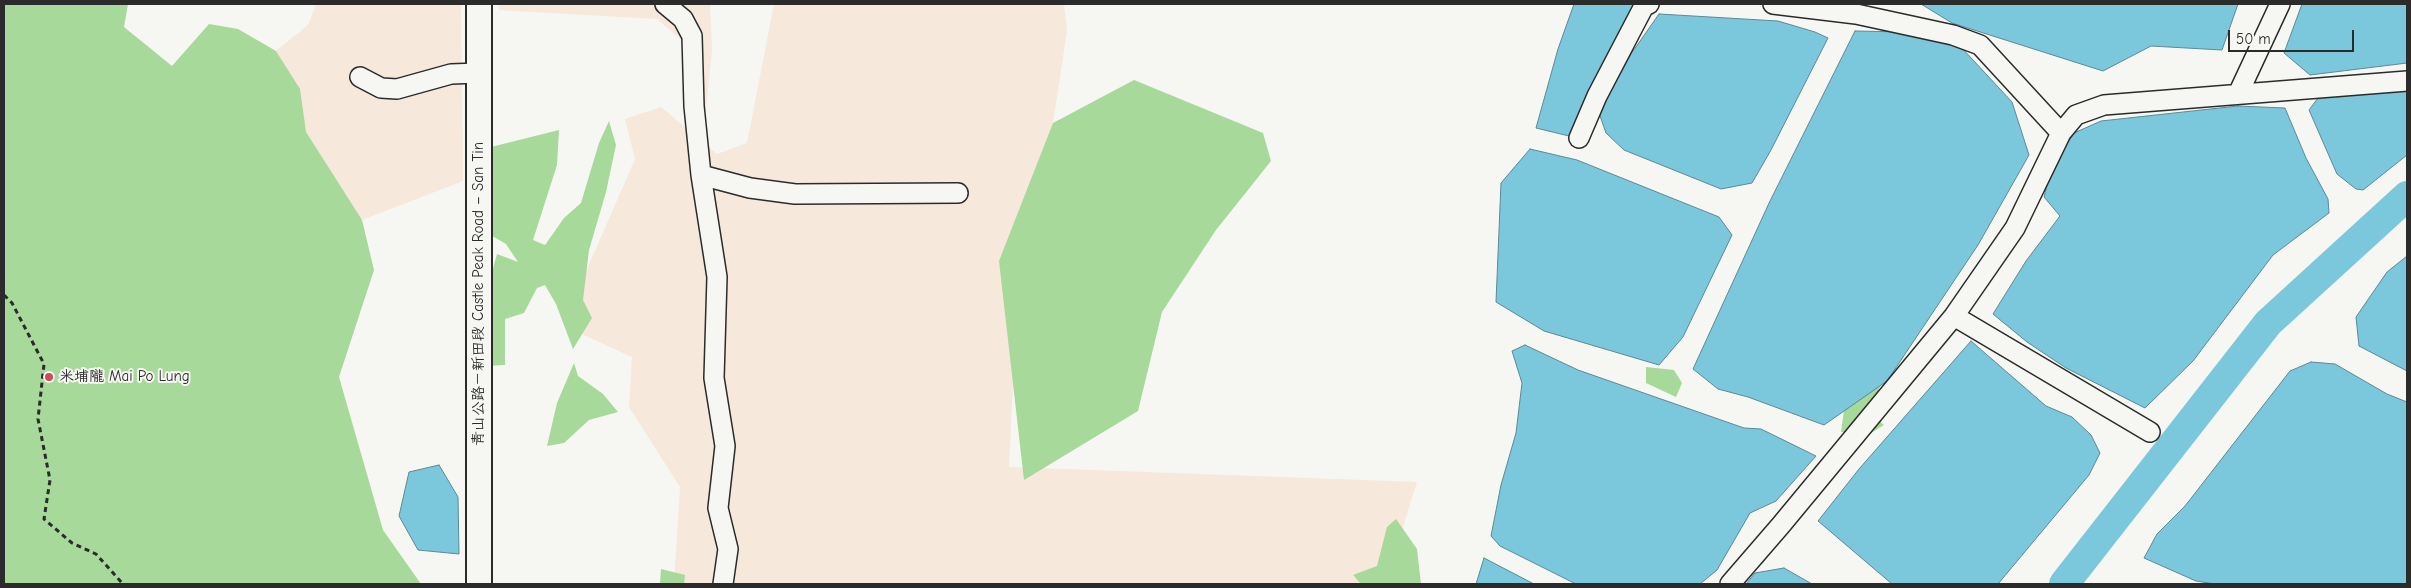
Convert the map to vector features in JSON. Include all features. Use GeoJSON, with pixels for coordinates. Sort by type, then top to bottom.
{"type":"FeatureCollection","features":[{"type":"Feature","properties":{"kind":"main road","name":"青山公路－新田段 Castle Peak Road – San Tin"},"geometry":{"type":"LineString","coordinates":[[478,4],[479,584]]}},
{"type":"Feature","properties":{"kind":"street"},"geometry":{"type":"LineString","coordinates":[[665,4],[683,18],[692,36],[694,106],[701,175],[717,277],[714,378],[724,446],[718,508],[728,549],[723,584]]}},
{"type":"Feature","properties":{"kind":"street"},"geometry":{"type":"LineString","coordinates":[[1579,138],[1601,88],[1644,6],[1649,4]]}},
{"type":"Feature","properties":{"kind":"street"},"geometry":{"type":"LineString","coordinates":[[1773,4],[1856,14],[1953,35],[1980,45],[2061,133]]}},
{"type":"Feature","properties":{"kind":"street"},"geometry":{"type":"LineString","coordinates":[[2238,94],[2280,4]]}},
{"type":"Feature","properties":{"kind":"street"},"geometry":{"type":"LineString","coordinates":[[360,77],[381,88],[397,89],[451,74],[479,74]]}},
{"type":"Feature","properties":{"kind":"street"},"geometry":{"type":"LineString","coordinates":[[1730,584],[1954,316],[2015,228],[2061,133],[2076,115],[2104,105],[2407,81]]}},
{"type":"Feature","properties":{"kind":"street"},"geometry":{"type":"LineString","coordinates":[[701,175],[750,188],[795,194],[958,193]]}},
{"type":"Feature","properties":{"kind":"street"},"geometry":{"type":"LineString","coordinates":[[1954,316],[2150,432]]}},
{"type":"Feature","properties":{"kind":"path"},"geometry":{"type":"LineString","coordinates":[[4,295],[12,303],[44,364],[38,419],[50,480],[44,519],[72,544],[96,554],[122,584]]}},
{"type":"Feature","properties":{"kind":"shaded area"},"geometry":{"type":"Polygon","coordinates":[[[316,4],[461,4],[463,181],[362,220],[310,161],[295,82],[276,51],[308,25],[316,4]]]}},
{"type":"Feature","properties":{"kind":"shaded area"},"geometry":{"type":"Polygon","coordinates":[[[499,4],[710,4],[712,50],[706,110],[685,118],[684,42],[657,19],[499,10],[499,4]]]}},
{"type":"Feature","properties":{"kind":"shaded area"},"geometry":{"type":"Polygon","coordinates":[[[774,4],[1064,4],[1067,31],[1013,383],[1009,467],[1417,482],[1385,584],[674,584],[680,487],[629,407],[632,357],[584,335],[564,322],[635,159],[625,119],[661,107],[717,154],[747,143],[774,4]]]}},
{"type":"Feature","properties":{"kind":"green space"},"geometry":{"type":"Polygon","coordinates":[[[4,4],[128,4],[124,27],[172,66],[209,24],[238,29],[276,51],[300,89],[306,132],[362,220],[374,270],[339,377],[383,530],[421,584],[4,584],[4,4]]]}},
{"type":"Feature","properties":{"kind":"green space"},"geometry":{"type":"Polygon","coordinates":[[[1134,80],[1263,133],[1271,161],[1216,230],[1162,312],[1138,411],[1024,480],[999,261],[1053,123],[1134,80]]]}},
{"type":"Feature","properties":{"kind":"green space"},"geometry":{"type":"Polygon","coordinates":[[[609,121],[616,145],[606,192],[589,250],[583,300],[592,318],[573,349],[556,304],[545,285],[537,288],[524,313],[505,319],[505,365],[484,366],[483,305],[497,254],[518,262],[506,244],[482,230],[483,149],[559,130],[557,165],[533,240],[545,245],[564,218],[581,203],[599,143],[609,121]]]}},
{"type":"Feature","properties":{"kind":"green space"},"geometry":{"type":"Polygon","coordinates":[[[574,363],[578,376],[603,394],[618,412],[589,420],[564,443],[547,446],[557,403],[574,363]]]}},
{"type":"Feature","properties":{"kind":"green space"},"geometry":{"type":"Polygon","coordinates":[[[1646,367],[1674,370],[1682,383],[1676,397],[1646,383],[1646,367]]]}},
{"type":"Feature","properties":{"kind":"green space"},"geometry":{"type":"Polygon","coordinates":[[[1884,377],[1872,405],[1879,421],[1884,425],[1871,433],[1841,432],[1844,410],[1884,377]]]}},
{"type":"Feature","properties":{"kind":"green space"},"geometry":{"type":"Polygon","coordinates":[[[1396,519],[1417,549],[1421,584],[1361,584],[1353,575],[1377,566],[1387,527],[1396,519]]]}},
{"type":"Feature","properties":{"kind":"green space"},"geometry":{"type":"Polygon","coordinates":[[[661,569],[685,575],[684,584],[660,584],[661,569]]]}},
{"type":"Feature","properties":{"kind":"water"},"geometry":{"type":"Polygon","coordinates":[[[1574,4],[1639,4],[1569,136],[1536,128],[1558,49],[1574,4]]]}},
{"type":"Feature","properties":{"kind":"water"},"geometry":{"type":"Polygon","coordinates":[[[1921,4],[2238,4],[2222,50],[2151,46],[2103,71],[1952,23],[1921,4]]]}},
{"type":"Feature","properties":{"kind":"water"},"geometry":{"type":"Polygon","coordinates":[[[2302,4],[2407,4],[2407,63],[2310,75],[2284,53],[2302,4]]]}},
{"type":"Feature","properties":{"kind":"water"},"geometry":{"type":"Polygon","coordinates":[[[1659,14],[1778,21],[1828,38],[1771,150],[1752,183],[1721,189],[1624,150],[1606,133],[1599,113],[1631,54],[1659,14]]]}},
{"type":"Feature","properties":{"kind":"water"},"geometry":{"type":"Polygon","coordinates":[[[1855,31],[1906,32],[1960,46],[2012,102],[2029,155],[1978,245],[1887,381],[1824,425],[1748,397],[1718,389],[1693,369],[1770,201],[1855,31]]]}},
{"type":"Feature","properties":{"kind":"water"},"geometry":{"type":"Polygon","coordinates":[[[2407,86],[2407,155],[2363,190],[2356,189],[2337,174],[2309,110],[2321,94],[2407,86]]]}},
{"type":"Feature","properties":{"kind":"water"},"geometry":{"type":"Polygon","coordinates":[[[2238,106],[2285,108],[2306,158],[2328,199],[2329,213],[2273,255],[2193,361],[2145,408],[2066,368],[2027,342],[1993,314],[2026,261],[2060,216],[2044,197],[2051,169],[2074,133],[2101,121],[2238,106]]]}},
{"type":"Feature","properties":{"kind":"water"},"geometry":{"type":"Polygon","coordinates":[[[1530,149],[1577,160],[1719,217],[1732,235],[1683,337],[1659,365],[1544,331],[1496,302],[1501,183],[1530,149]]]}},
{"type":"Feature","properties":{"kind":"water"},"geometry":{"type":"Polygon","coordinates":[[[2407,256],[2407,371],[2359,346],[2356,317],[2387,272],[2407,256]]]}},
{"type":"Feature","properties":{"kind":"water"},"geometry":{"type":"Polygon","coordinates":[[[1971,341],[2046,406],[2072,417],[2091,435],[2100,453],[2089,475],[1998,584],[1892,584],[1818,521],[1859,469],[1971,341]]]}},
{"type":"Feature","properties":{"kind":"water"},"geometry":{"type":"Polygon","coordinates":[[[1525,345],[1578,370],[1744,428],[1761,429],[1816,456],[1776,501],[1750,513],[1717,570],[1700,584],[1576,584],[1500,546],[1491,536],[1501,485],[1516,433],[1522,383],[1512,351],[1525,345]]]}},
{"type":"Feature","properties":{"kind":"water"},"geometry":{"type":"Polygon","coordinates":[[[2311,362],[2335,364],[2387,394],[2407,402],[2407,584],[2215,584],[2196,581],[2144,558],[2157,534],[2185,506],[2290,371],[2311,362]]]}},
{"type":"Feature","properties":{"kind":"water"},"geometry":{"type":"Polygon","coordinates":[[[439,465],[458,497],[459,554],[418,550],[399,516],[409,472],[439,465]]]}},
{"type":"Feature","properties":{"kind":"water"},"geometry":{"type":"Polygon","coordinates":[[[1484,558],[1534,584],[1476,584],[1484,558]]]}},
{"type":"Feature","properties":{"kind":"water"},"geometry":{"type":"Polygon","coordinates":[[[1784,568],[1812,584],[1746,584],[1755,573],[1784,568]]]}},
{"type":"Feature","properties":{"kind":"waterway"},"geometry":{"type":"LineString","coordinates":[[2064,584],[2268,323],[2407,196]]}},
{"type":"Feature","properties":{"kind":"place","name":"米埔隴 Mai Po Lung"},"geometry":{"type":"Point","coordinates":[49,377]}}]}
